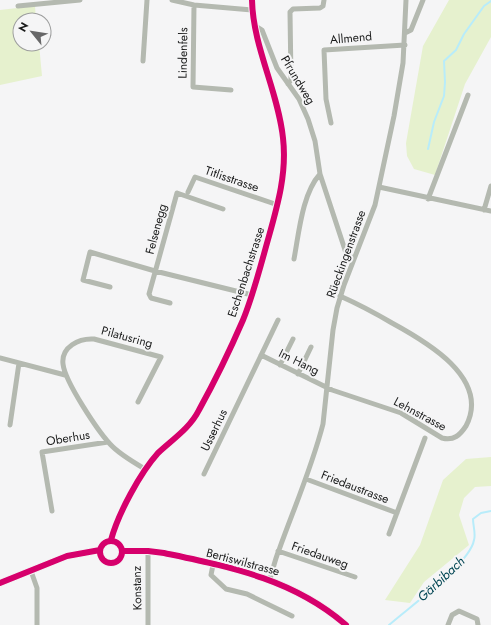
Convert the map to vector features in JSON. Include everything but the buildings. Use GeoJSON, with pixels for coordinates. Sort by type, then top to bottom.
{"type":"FeatureCollection","features":[{"type":"Feature","properties":{"kind":"main road"},"geometry":{"type":"LineString","coordinates":[[111,540],[119,543],[122,551],[119,560],[110,563],[102,559],[100,550],[104,543],[111,540]]}},
{"type":"Feature","properties":{"kind":"main road"},"geometry":{"type":"LineString","coordinates":[[0,583],[67,556],[100,550]]}},
{"type":"Feature","properties":{"kind":"main road","name":"Bertiswilstrasse"},"geometry":{"type":"LineString","coordinates":[[122,551],[148,551],[270,579],[309,598],[346,625]]}},
{"type":"Feature","properties":{"kind":"street"},"geometry":{"type":"LineString","coordinates":[[18,6],[80,0]]}},
{"type":"Feature","properties":{"kind":"street"},"geometry":{"type":"LineString","coordinates":[[143,61],[147,0]]}},
{"type":"Feature","properties":{"kind":"street"},"geometry":{"type":"LineString","coordinates":[[172,0],[194,4],[252,10]]}},
{"type":"Feature","properties":{"kind":"street","name":"Eschenbachstrasse"},"geometry":{"type":"LineString","coordinates":[[111,540],[131,494],[145,469],[158,454],[186,428],[199,410],[243,320],[252,295],[278,205],[285,163],[284,138],[254,25],[252,0]]}},
{"type":"Feature","properties":{"kind":"street","name":"Rüeckingenstrasse"},"geometry":{"type":"LineString","coordinates":[[270,579],[278,551],[306,479],[323,424],[333,330],[340,296],[370,220],[379,187],[395,109],[405,44],[406,0]]}},
{"type":"Feature","properties":{"kind":"street"},"geometry":{"type":"LineString","coordinates":[[405,33],[411,30],[423,0]]}},
{"type":"Feature","properties":{"kind":"street"},"geometry":{"type":"LineString","coordinates":[[288,84],[291,80],[290,12],[293,9],[323,3]]}},
{"type":"Feature","properties":{"kind":"street","name":"Lindenfels"},"geometry":{"type":"LineString","coordinates":[[194,4],[193,87],[231,90]]}},
{"type":"Feature","properties":{"kind":"street","name":"Pfrundweg"},"geometry":{"type":"LineString","coordinates":[[254,25],[262,30],[277,68],[308,119],[315,141],[320,174],[346,253],[354,259]]}},
{"type":"Feature","properties":{"kind":"street","name":"Allmend"},"geometry":{"type":"LineString","coordinates":[[331,123],[326,99],[324,50],[405,44]]}},
{"type":"Feature","properties":{"kind":"street"},"geometry":{"type":"LineString","coordinates":[[428,199],[468,95]]}},
{"type":"Feature","properties":{"kind":"street"},"geometry":{"type":"LineString","coordinates":[[294,259],[302,217],[312,182],[320,174]]}},
{"type":"Feature","properties":{"kind":"street","name":"Titlisstrasse"},"geometry":{"type":"LineString","coordinates":[[188,192],[195,177],[278,205]]}},
{"type":"Feature","properties":{"kind":"street"},"geometry":{"type":"LineString","coordinates":[[484,210],[491,186]]}},
{"type":"Feature","properties":{"kind":"street"},"geometry":{"type":"LineString","coordinates":[[379,187],[428,199],[491,211]]}},
{"type":"Feature","properties":{"kind":"street","name":"Felsenegg"},"geometry":{"type":"LineString","coordinates":[[170,303],[149,296],[177,193],[223,209]]}},
{"type":"Feature","properties":{"kind":"street","name":"Felsenegg"},"geometry":{"type":"LineString","coordinates":[[110,287],[83,280],[90,252],[155,271],[252,295]]}},
{"type":"Feature","properties":{"kind":"street","name":"Lehnstrasse"},"geometry":{"type":"LineString","coordinates":[[328,387],[401,413],[438,436],[448,440],[460,434],[471,419],[473,409],[472,397],[467,383],[458,368],[446,356],[424,341],[340,296]]}},
{"type":"Feature","properties":{"kind":"street","name":"Im Hang"},"geometry":{"type":"LineString","coordinates":[[242,395],[278,320]]}},
{"type":"Feature","properties":{"kind":"street","name":"Pilatusring"},"geometry":{"type":"LineString","coordinates":[[65,375],[63,363],[68,348],[76,342],[86,338],[94,338],[161,357],[138,402]]}},
{"type":"Feature","properties":{"kind":"street"},"geometry":{"type":"LineString","coordinates":[[280,365],[293,339]]}},
{"type":"Feature","properties":{"kind":"street"},"geometry":{"type":"LineString","coordinates":[[298,374],[311,347]]}},
{"type":"Feature","properties":{"kind":"street","name":"Im Hang"},"geometry":{"type":"LineString","coordinates":[[261,355],[328,387]]}},
{"type":"Feature","properties":{"kind":"street"},"geometry":{"type":"LineString","coordinates":[[0,358],[65,375],[108,442],[145,469]]}},
{"type":"Feature","properties":{"kind":"street"},"geometry":{"type":"LineString","coordinates":[[10,426],[19,363]]}},
{"type":"Feature","properties":{"kind":"street","name":"Usserhus"},"geometry":{"type":"LineString","coordinates":[[204,474],[242,395]]}},
{"type":"Feature","properties":{"kind":"street","name":"Friedaustrasse"},"geometry":{"type":"LineString","coordinates":[[389,534],[426,438]]}},
{"type":"Feature","properties":{"kind":"street","name":"Oberhus"},"geometry":{"type":"LineString","coordinates":[[52,511],[42,452],[108,442]]}},
{"type":"Feature","properties":{"kind":"street","name":"Friedaustrasse"},"geometry":{"type":"LineString","coordinates":[[306,479],[397,513]]}},
{"type":"Feature","properties":{"kind":"street","name":"Konstanz"},"geometry":{"type":"LineString","coordinates":[[148,551],[148,625]]}},
{"type":"Feature","properties":{"kind":"street","name":"Friedauweg"},"geometry":{"type":"LineString","coordinates":[[278,551],[354,577]]}},
{"type":"Feature","properties":{"kind":"street"},"geometry":{"type":"LineString","coordinates":[[212,565],[211,575],[226,590],[247,594],[292,616]]}},
{"type":"Feature","properties":{"kind":"street"},"geometry":{"type":"LineString","coordinates":[[31,571],[37,588],[37,625]]}},
{"type":"Feature","properties":{"kind":"street"},"geometry":{"type":"LineString","coordinates":[[448,625],[452,615],[458,611],[477,619],[478,625]]}},
{"type":"Feature","properties":{"kind":"green space"},"geometry":{"type":"Polygon","coordinates":[[[449,0],[491,0],[491,37],[465,84],[435,175],[414,169],[407,156],[406,143],[423,46],[449,0]]]}},
{"type":"Feature","properties":{"kind":"green space"},"geometry":{"type":"Polygon","coordinates":[[[35,6],[35,12],[12,12],[12,52],[40,52],[42,76],[0,85],[0,10],[35,6]]]}},
{"type":"Feature","properties":{"kind":"green space"},"geometry":{"type":"Polygon","coordinates":[[[491,457],[491,486],[475,487],[464,498],[459,515],[469,545],[424,582],[410,603],[385,600],[420,545],[443,480],[466,459],[491,457]]]}},
{"type":"Feature","properties":{"kind":"waterway"},"geometry":{"type":"LineString","coordinates":[[428,149],[434,122],[444,96],[444,61],[456,50],[464,34],[484,6],[491,1]]}},
{"type":"Feature","properties":{"kind":"waterway","name":"Gärbibach"},"geometry":{"type":"LineString","coordinates":[[389,625],[437,585],[462,561],[470,550],[474,540],[475,535],[473,519],[481,513],[491,511]]}},
{"type":"Feature","properties":{"kind":"cycle path"},"geometry":{"type":"LineString","coordinates":[[111,540],[124,506],[144,471],[158,453],[191,422],[217,377],[247,310],[276,212],[283,176],[283,138],[276,103],[257,35],[253,17],[252,0]]}},
{"type":"Feature","properties":{"kind":"cycle path"},"geometry":{"type":"LineString","coordinates":[[111,541],[119,544],[122,552],[119,560],[111,563],[103,560],[100,552],[103,544],[111,541]]}},
{"type":"Feature","properties":{"kind":"cycle path"},"geometry":{"type":"LineString","coordinates":[[0,583],[67,556],[100,550]]}},
{"type":"Feature","properties":{"kind":"cycle path"},"geometry":{"type":"LineString","coordinates":[[122,551],[148,551],[164,553],[213,564],[260,577],[304,596],[326,609],[346,625]]}}]}
